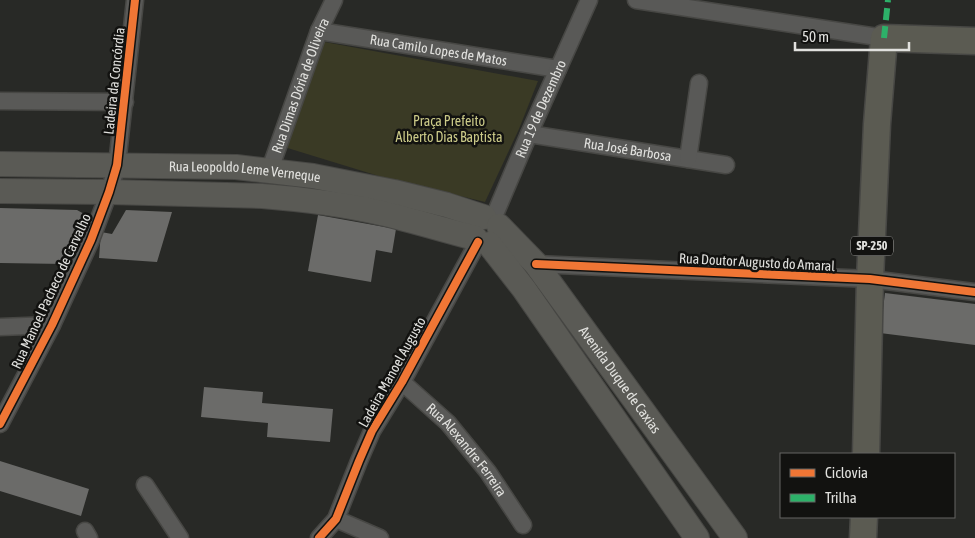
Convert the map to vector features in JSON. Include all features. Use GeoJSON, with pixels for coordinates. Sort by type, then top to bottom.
{"type":"FeatureCollection","features":[{"type":"Feature","properties":{"kind":"main road"},"geometry":{"type":"LineString","coordinates":[[884,38],[975,41]]}},
{"type":"Feature","properties":{"kind":"main road","name":"SP-250"},"geometry":{"type":"LineString","coordinates":[[866,453],[870,279],[877,124],[884,38]]}},
{"type":"Feature","properties":{"kind":"main road","name":"Rua Leopoldo Leme Verneque"},"geometry":{"type":"LineString","coordinates":[[0,164],[236,167],[313,176],[394,192],[447,206],[486,231]]}},
{"type":"Feature","properties":{"kind":"main road","name":"Rua Leopoldo Leme Verneque"},"geometry":{"type":"LineString","coordinates":[[0,191],[262,196],[331,204],[486,231]]}},
{"type":"Feature","properties":{"kind":"main road","name":"Avenida Duque de Caxias"},"geometry":{"type":"LineString","coordinates":[[486,231],[536,264],[735,538]]}},
{"type":"Feature","properties":{"kind":"main road","name":"Avenida Duque de Caxias"},"geometry":{"type":"LineString","coordinates":[[486,231],[524,289],[697,538]]}},
{"type":"Feature","properties":{"kind":"main road"},"geometry":{"type":"LineString","coordinates":[[863,538],[864,518]]}},
{"type":"Feature","properties":{"kind":"street","name":"Ladeira da Concórdia"},"geometry":{"type":"LineString","coordinates":[[117,165],[135,0]]}},
{"type":"Feature","properties":{"kind":"street","name":"Rua Dimas Dória de Oliveira"},"geometry":{"type":"LineString","coordinates":[[269,172],[319,31],[334,0]]}},
{"type":"Feature","properties":{"kind":"street","name":"Rua 19 de Dezembro"},"geometry":{"type":"LineString","coordinates":[[486,231],[589,0]]}},
{"type":"Feature","properties":{"kind":"street"},"geometry":{"type":"LineString","coordinates":[[636,0],[884,38]]}},
{"type":"Feature","properties":{"kind":"street","name":"Rua Camilo Lopes de Matos"},"geometry":{"type":"LineString","coordinates":[[319,31],[558,69]]}},
{"type":"Feature","properties":{"kind":"street"},"geometry":{"type":"LineString","coordinates":[[688,159],[699,84]]}},
{"type":"Feature","properties":{"kind":"street"},"geometry":{"type":"LineString","coordinates":[[0,101],[125,102]]}},
{"type":"Feature","properties":{"kind":"street","name":"Rua José Barbosa"},"geometry":{"type":"LineString","coordinates":[[529,134],[726,165]]}},
{"type":"Feature","properties":{"kind":"street","name":"Rua Manoel Pacheco de Carvalho"},"geometry":{"type":"LineString","coordinates":[[0,424],[52,325],[91,240],[117,165]]}},
{"type":"Feature","properties":{"kind":"street","name":"Ladeira Manoel Augusto"},"geometry":{"type":"LineString","coordinates":[[336,519],[358,461],[372,431],[402,382],[486,231]]}},
{"type":"Feature","properties":{"kind":"street","name":"Rua Doutor Augusto do Amaral"},"geometry":{"type":"LineString","coordinates":[[536,264],[870,279],[975,292]]}},
{"type":"Feature","properties":{"kind":"street"},"geometry":{"type":"LineString","coordinates":[[0,327],[52,325]]}},
{"type":"Feature","properties":{"kind":"street","name":"Rua Alexandre Ferreira"},"geometry":{"type":"LineString","coordinates":[[402,382],[448,423],[488,472],[523,525]]}},
{"type":"Feature","properties":{"kind":"street"},"geometry":{"type":"LineString","coordinates":[[145,485],[180,538]]}},
{"type":"Feature","properties":{"kind":"street"},"geometry":{"type":"LineString","coordinates":[[319,538],[336,519],[380,538]]}},
{"type":"Feature","properties":{"kind":"green space","name":"Praça Prefeito Alberto Dias Baptista"},"geometry":{"type":"Polygon","coordinates":[[[319,41],[538,81],[519,129],[485,202],[382,177],[281,146],[319,41]]]}},
{"type":"Feature","properties":{"kind":"building"},"geometry":{"type":"Polygon","coordinates":[[[0,208],[77,210],[86,215],[89,225],[86,235],[65,264],[0,263],[0,208]]]}},
{"type":"Feature","properties":{"kind":"building"},"geometry":{"type":"Polygon","coordinates":[[[126,210],[172,212],[157,262],[99,258],[101,232],[112,234],[126,210]]]}},
{"type":"Feature","properties":{"kind":"building"},"geometry":{"type":"Polygon","coordinates":[[[318,215],[396,229],[392,253],[376,250],[371,282],[308,271],[318,215]]]}},
{"type":"Feature","properties":{"kind":"building"},"geometry":{"type":"Polygon","coordinates":[[[885,293],[975,304],[975,345],[880,333],[885,293]]]}},
{"type":"Feature","properties":{"kind":"building"},"geometry":{"type":"Polygon","coordinates":[[[204,387],[263,392],[262,403],[333,409],[330,442],[267,437],[268,423],[201,417],[204,387]]]}},
{"type":"Feature","properties":{"kind":"building"},"geometry":{"type":"Polygon","coordinates":[[[0,461],[89,489],[81,516],[0,491],[0,461]]]}},
{"type":"Feature","properties":{"kind":"marked path"},"geometry":{"type":"LineString","coordinates":[[884,38],[888,0]]}},
{"type":"Feature","properties":{"kind":"cycle path"},"geometry":{"type":"LineString","coordinates":[[0,424],[52,325],[91,240],[109,192],[117,165],[135,0]]}},
{"type":"Feature","properties":{"kind":"cycle path"},"geometry":{"type":"LineString","coordinates":[[319,538],[336,519],[372,431],[402,382],[478,242]]}},
{"type":"Feature","properties":{"kind":"cycle path"},"geometry":{"type":"LineString","coordinates":[[536,264],[870,279],[975,292]]}}]}
